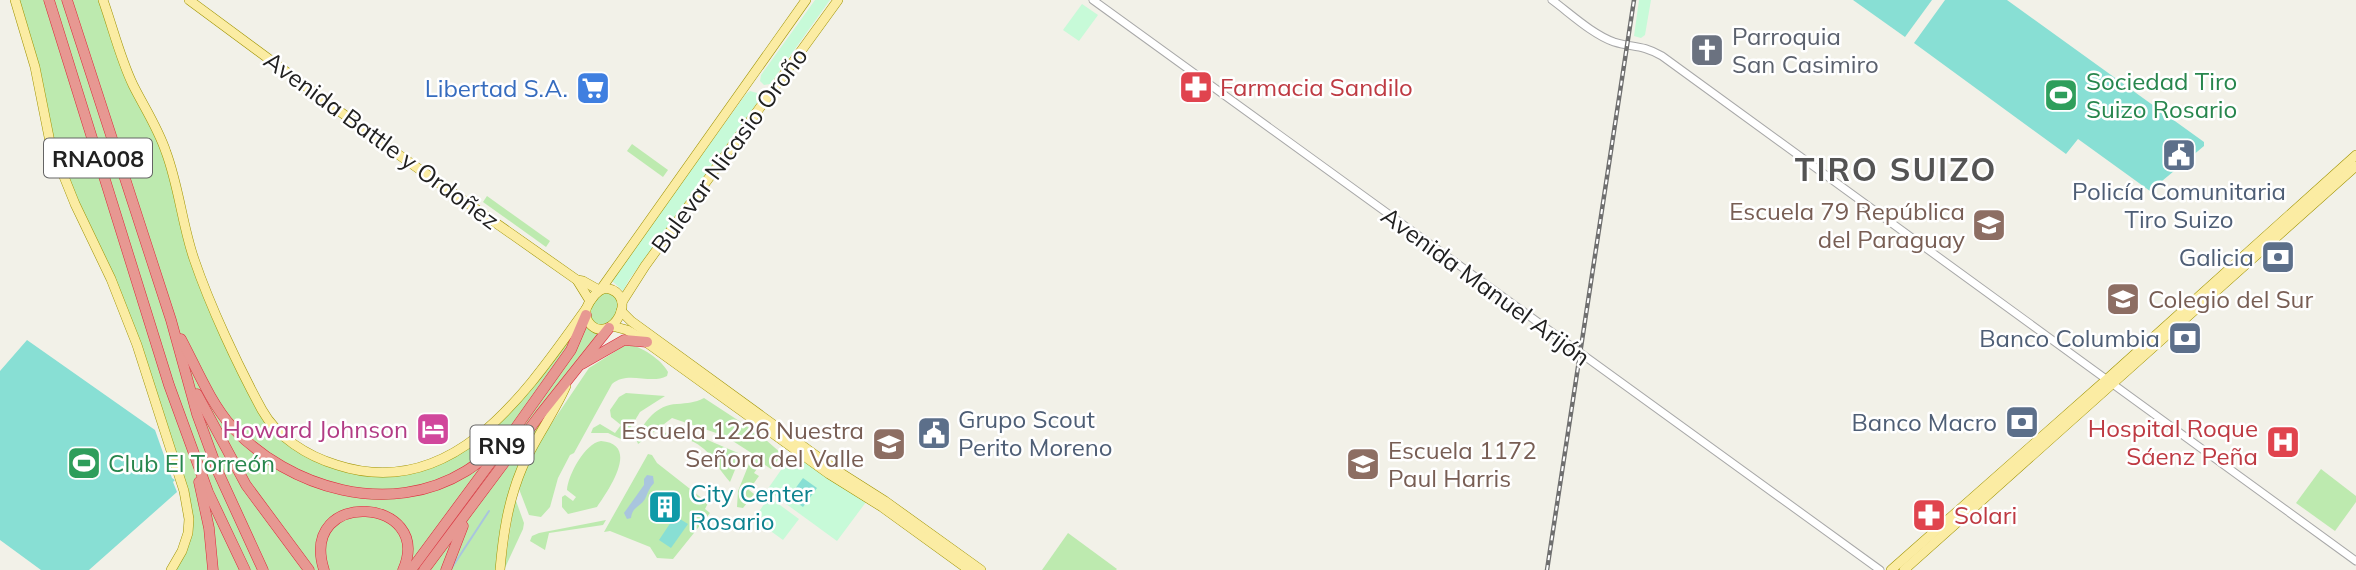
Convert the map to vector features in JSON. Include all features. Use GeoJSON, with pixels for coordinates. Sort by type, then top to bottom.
{"type":"FeatureCollection","features":[{"type":"Feature","properties":{"kind":"highway","name":"RNA008"},"geometry":{"type":"LineString","coordinates":[[49,0],[165,373],[192,451],[245,570]]}},
{"type":"Feature","properties":{"kind":"highway","name":"RNA008"},"geometry":{"type":"LineString","coordinates":[[67,0],[171,320],[197,414],[215,464],[263,570]]}},
{"type":"Feature","properties":{"kind":"highway","name":"RN9"},"geometry":{"type":"LineString","coordinates":[[411,570],[571,350],[587,309]]}},
{"type":"Feature","properties":{"kind":"highway"},"geometry":{"type":"LineString","coordinates":[[171,320],[212,399],[231,425],[275,464],[302,478],[326,486],[376,494],[423,489],[466,471],[489,454],[514,429]]}},
{"type":"Feature","properties":{"kind":"highway","name":"RN9"},"geometry":{"type":"LineString","coordinates":[[424,570],[570,376],[611,327]]}},
{"type":"Feature","properties":{"kind":"highway"},"geometry":{"type":"LineString","coordinates":[[579,366],[624,340],[647,342]]}},
{"type":"Feature","properties":{"kind":"highway"},"geometry":{"type":"LineString","coordinates":[[188,377],[209,421],[246,485],[309,570]]}},
{"type":"Feature","properties":{"kind":"highway"},"geometry":{"type":"LineString","coordinates":[[192,451],[209,528],[213,570]]}},
{"type":"Feature","properties":{"kind":"highway"},"geometry":{"type":"LineString","coordinates":[[446,570],[462,528],[485,489]]}},
{"type":"Feature","properties":{"kind":"highway"},"geometry":{"type":"LineString","coordinates":[[324,570],[321,549],[323,538],[328,528],[353,510],[370,510],[387,516],[398,526],[407,545],[408,557],[403,570]]}},
{"type":"Feature","properties":{"kind":"main road"},"geometry":{"type":"LineString","coordinates":[[15,0],[35,67],[50,142],[75,204],[111,279],[137,345],[184,491],[190,519],[188,533],[171,570]]}},
{"type":"Feature","properties":{"kind":"main road"},"geometry":{"type":"LineString","coordinates":[[103,0],[133,84],[166,149],[194,258],[222,326],[263,412],[279,432],[301,450],[354,471],[377,473],[421,469],[443,460],[478,436],[508,408],[539,375],[600,290],[610,289],[615,291],[631,321],[981,570]]}},
{"type":"Feature","properties":{"kind":"main road","name":"Avenida Battle y Ordoñez"},"geometry":{"type":"LineString","coordinates":[[189,0],[392,150],[577,280],[600,290]]}},
{"type":"Feature","properties":{"kind":"main road","name":"Bulevar Nicasio Oroño"},"geometry":{"type":"LineString","coordinates":[[600,290],[806,0]]}},
{"type":"Feature","properties":{"kind":"main road","name":"Bulevar Nicasio Oroño"},"geometry":{"type":"LineString","coordinates":[[622,306],[645,266],[838,0]]}},
{"type":"Feature","properties":{"kind":"main road"},"geometry":{"type":"LineString","coordinates":[[1904,570],[2038,450],[2356,155]]}},
{"type":"Feature","properties":{"kind":"main road"},"geometry":{"type":"LineString","coordinates":[[1891,570],[2111,382],[2356,166]]}},
{"type":"Feature","properties":{"kind":"main road","name":"Avenida Battle y Ordoñez"},"geometry":{"type":"LineString","coordinates":[[577,280],[587,309]]}},
{"type":"Feature","properties":{"kind":"main road"},"geometry":{"type":"LineString","coordinates":[[611,327],[622,306]]}},
{"type":"Feature","properties":{"kind":"main road"},"geometry":{"type":"LineString","coordinates":[[587,309],[589,323],[594,328],[627,330],[647,342],[795,450],[882,507],[970,570]]}},
{"type":"Feature","properties":{"kind":"main road"},"geometry":{"type":"LineString","coordinates":[[500,570],[503,538],[515,488],[531,449],[556,407],[570,376]]}},
{"type":"Feature","properties":{"kind":"street","name":"Avenida Manuel Arijón"},"geometry":{"type":"LineString","coordinates":[[1093,0],[1880,570]]}},
{"type":"Feature","properties":{"kind":"street"},"geometry":{"type":"LineString","coordinates":[[1552,0],[1614,42],[1647,48],[1662,56],[2356,561]]}},
{"type":"Feature","properties":{"kind":"green space"},"geometry":{"type":"Polygon","coordinates":[[[15,0],[103,0],[133,84],[166,150],[194,258],[263,412],[301,450],[377,473],[443,460],[508,409],[588,304],[610,289],[622,307],[579,366],[515,488],[500,570],[171,570],[189,519],[137,345],[50,142],[15,0]]]}},
{"type":"Feature","properties":{"kind":"green space"},"geometry":{"type":"Polygon","coordinates":[[[815,0],[830,0],[770,84],[764,85],[760,81],[761,75],[815,0]]]}},
{"type":"Feature","properties":{"kind":"green space"},"geometry":{"type":"Polygon","coordinates":[[[1639,0],[1651,0],[1645,35],[1641,38],[1634,36],[1639,0]]]}},
{"type":"Feature","properties":{"kind":"green space"},"geometry":{"type":"Polygon","coordinates":[[[1082,4],[1098,15],[1079,41],[1063,30],[1082,4]]]}},
{"type":"Feature","properties":{"kind":"green space"},"geometry":{"type":"Polygon","coordinates":[[[750,91],[757,93],[757,103],[623,291],[611,280],[750,91]]]}},
{"type":"Feature","properties":{"kind":"green space"},"geometry":{"type":"Polygon","coordinates":[[[632,144],[668,170],[663,177],[627,151],[632,144]]]}},
{"type":"Feature","properties":{"kind":"green space"},"geometry":{"type":"Polygon","coordinates":[[[487,196],[550,241],[546,247],[483,202],[487,196]]]}},
{"type":"Feature","properties":{"kind":"green space"},"geometry":{"type":"Polygon","coordinates":[[[627,344],[656,358],[665,367],[667,376],[653,379],[625,378],[612,384],[558,478],[550,507],[541,517],[529,515],[519,489],[526,467],[541,439],[589,368],[627,344]]]}},
{"type":"Feature","properties":{"kind":"green space"},"geometry":{"type":"Polygon","coordinates":[[[626,393],[665,396],[640,412],[623,440],[608,433],[591,433],[593,428],[600,424],[615,433],[621,425],[611,417],[610,410],[619,397],[626,393]]]}},
{"type":"Feature","properties":{"kind":"green space"},"geometry":{"type":"Polygon","coordinates":[[[704,398],[759,434],[782,454],[771,469],[759,461],[754,473],[759,476],[749,490],[754,494],[743,508],[737,507],[738,491],[753,454],[725,436],[672,418],[638,444],[636,438],[639,432],[657,411],[670,405],[704,398]]]}},
{"type":"Feature","properties":{"kind":"green space"},"geometry":{"type":"Polygon","coordinates":[[[675,426],[738,453],[739,460],[730,482],[704,449],[690,440],[679,436],[676,439],[664,434],[675,426]]]}},
{"type":"Feature","properties":{"kind":"green space"},"geometry":{"type":"Polygon","coordinates":[[[601,441],[613,444],[619,450],[620,459],[614,480],[597,507],[568,514],[562,507],[562,497],[565,495],[573,501],[576,497],[567,490],[574,468],[589,447],[601,441]]]}},
{"type":"Feature","properties":{"kind":"green space"},"geometry":{"type":"Polygon","coordinates":[[[795,450],[869,498],[837,541],[767,490],[795,450]]]}},
{"type":"Feature","properties":{"kind":"green space"},"geometry":{"type":"Polygon","coordinates":[[[648,454],[708,503],[705,509],[710,513],[673,559],[657,558],[650,547],[610,531],[604,532],[648,454]]]}},
{"type":"Feature","properties":{"kind":"green space"},"geometry":{"type":"Polygon","coordinates":[[[2321,469],[2356,496],[2356,502],[2335,531],[2296,503],[2321,469]]]}},
{"type":"Feature","properties":{"kind":"green space"},"geometry":{"type":"Polygon","coordinates":[[[769,497],[799,519],[783,540],[754,519],[769,497]]]}},
{"type":"Feature","properties":{"kind":"green space"},"geometry":{"type":"Polygon","coordinates":[[[515,498],[524,523],[504,570],[515,498]]]}},
{"type":"Feature","properties":{"kind":"green space"},"geometry":{"type":"Polygon","coordinates":[[[606,520],[603,525],[549,533],[545,550],[530,541],[532,536],[539,533],[606,520]]]}},
{"type":"Feature","properties":{"kind":"green space"},"geometry":{"type":"Polygon","coordinates":[[[1068,533],[1117,569],[1042,570],[1068,533]]]}},
{"type":"Feature","properties":{"kind":"shaded area"},"geometry":{"type":"Polygon","coordinates":[[[1853,0],[1932,0],[1905,37],[1853,0]]]}},
{"type":"Feature","properties":{"kind":"shaded area","name":"Sociedad Tiro Suizo Rosario"},"geometry":{"type":"Polygon","coordinates":[[[1945,0],[2007,0],[2204,142],[2204,146],[2150,191],[2078,139],[2066,154],[1914,43],[1945,0]]]}},
{"type":"Feature","properties":{"kind":"shaded area","name":"Club El Torreón"},"geometry":{"type":"Polygon","coordinates":[[[27,340],[155,430],[175,480],[173,482],[177,492],[89,570],[41,570],[0,540],[0,371],[27,340]]]}},
{"type":"Feature","properties":{"kind":"shaded area"},"geometry":{"type":"Polygon","coordinates":[[[647,475],[653,476],[654,483],[631,518],[627,519],[624,513],[644,485],[647,475]]]}},
{"type":"Feature","properties":{"kind":"shaded area"},"geometry":{"type":"Polygon","coordinates":[[[803,478],[817,488],[803,507],[789,497],[803,478]]]}},
{"type":"Feature","properties":{"kind":"shaded area"},"geometry":{"type":"Polygon","coordinates":[[[675,516],[688,524],[671,548],[659,540],[675,516]]]}},
{"type":"Feature","properties":{"kind":"waterway"},"geometry":{"type":"LineString","coordinates":[[451,569],[489,511]]}},
{"type":"Feature","properties":{"kind":"railway"},"geometry":{"type":"LineString","coordinates":[[1547,570],[1634,0]]}},
{"type":"Feature","properties":{"kind":"place","name":"Parroquia San Casimiro"},"geometry":{"type":"Point","coordinates":[1707,50]}},
{"type":"Feature","properties":{"kind":"place","name":"Farmacia Sandilo"},"geometry":{"type":"Point","coordinates":[1196,87]}},
{"type":"Feature","properties":{"kind":"place","name":"Libertad S.A."},"geometry":{"type":"Point","coordinates":[593,88]}},
{"type":"Feature","properties":{"kind":"place","name":"Sociedad Tiro Suizo Rosario"},"geometry":{"type":"Point","coordinates":[2061,95]}},
{"type":"Feature","properties":{"kind":"place","name":"Policía Comunitaria Tiro Suizo"},"geometry":{"type":"Point","coordinates":[2179,155]}},
{"type":"Feature","properties":{"kind":"place","name":"Escuela 79 República del Paraguay"},"geometry":{"type":"Point","coordinates":[1989,225]}},
{"type":"Feature","properties":{"kind":"place","name":"Galicia"},"geometry":{"type":"Point","coordinates":[2278,257]}},
{"type":"Feature","properties":{"kind":"place","name":"Colegio del Sur"},"geometry":{"type":"Point","coordinates":[2123,299]}},
{"type":"Feature","properties":{"kind":"place","name":"Banco Columbia"},"geometry":{"type":"Point","coordinates":[2185,338]}},
{"type":"Feature","properties":{"kind":"place","name":"Banco Macro"},"geometry":{"type":"Point","coordinates":[2022,422]}},
{"type":"Feature","properties":{"kind":"place","name":"Howard Johnson"},"geometry":{"type":"Point","coordinates":[433,429]}},
{"type":"Feature","properties":{"kind":"place","name":"Grupo Scout Perito Moreno"},"geometry":{"type":"Point","coordinates":[934,433]}},
{"type":"Feature","properties":{"kind":"place","name":"Hospital Roque Sáenz Peña"},"geometry":{"type":"Point","coordinates":[2283,442]}},
{"type":"Feature","properties":{"kind":"place","name":"Escuela 1226 Nuestra Señora del Valle"},"geometry":{"type":"Point","coordinates":[889,444]}},
{"type":"Feature","properties":{"kind":"place","name":"Club El Torreón"},"geometry":{"type":"Point","coordinates":[84,463]}},
{"type":"Feature","properties":{"kind":"place","name":"Escuela 1172 Paul Harris"},"geometry":{"type":"Point","coordinates":[1363,464]}},
{"type":"Feature","properties":{"kind":"place","name":"City Center Rosario"},"geometry":{"type":"Point","coordinates":[665,507]}},
{"type":"Feature","properties":{"kind":"place","name":"Solari"},"geometry":{"type":"Point","coordinates":[1929,515]}},
{"type":"Feature","properties":{"kind":"district","name":"TIRO SUIZO"},"geometry":{"type":"Point","coordinates":[1896,169]}}]}
